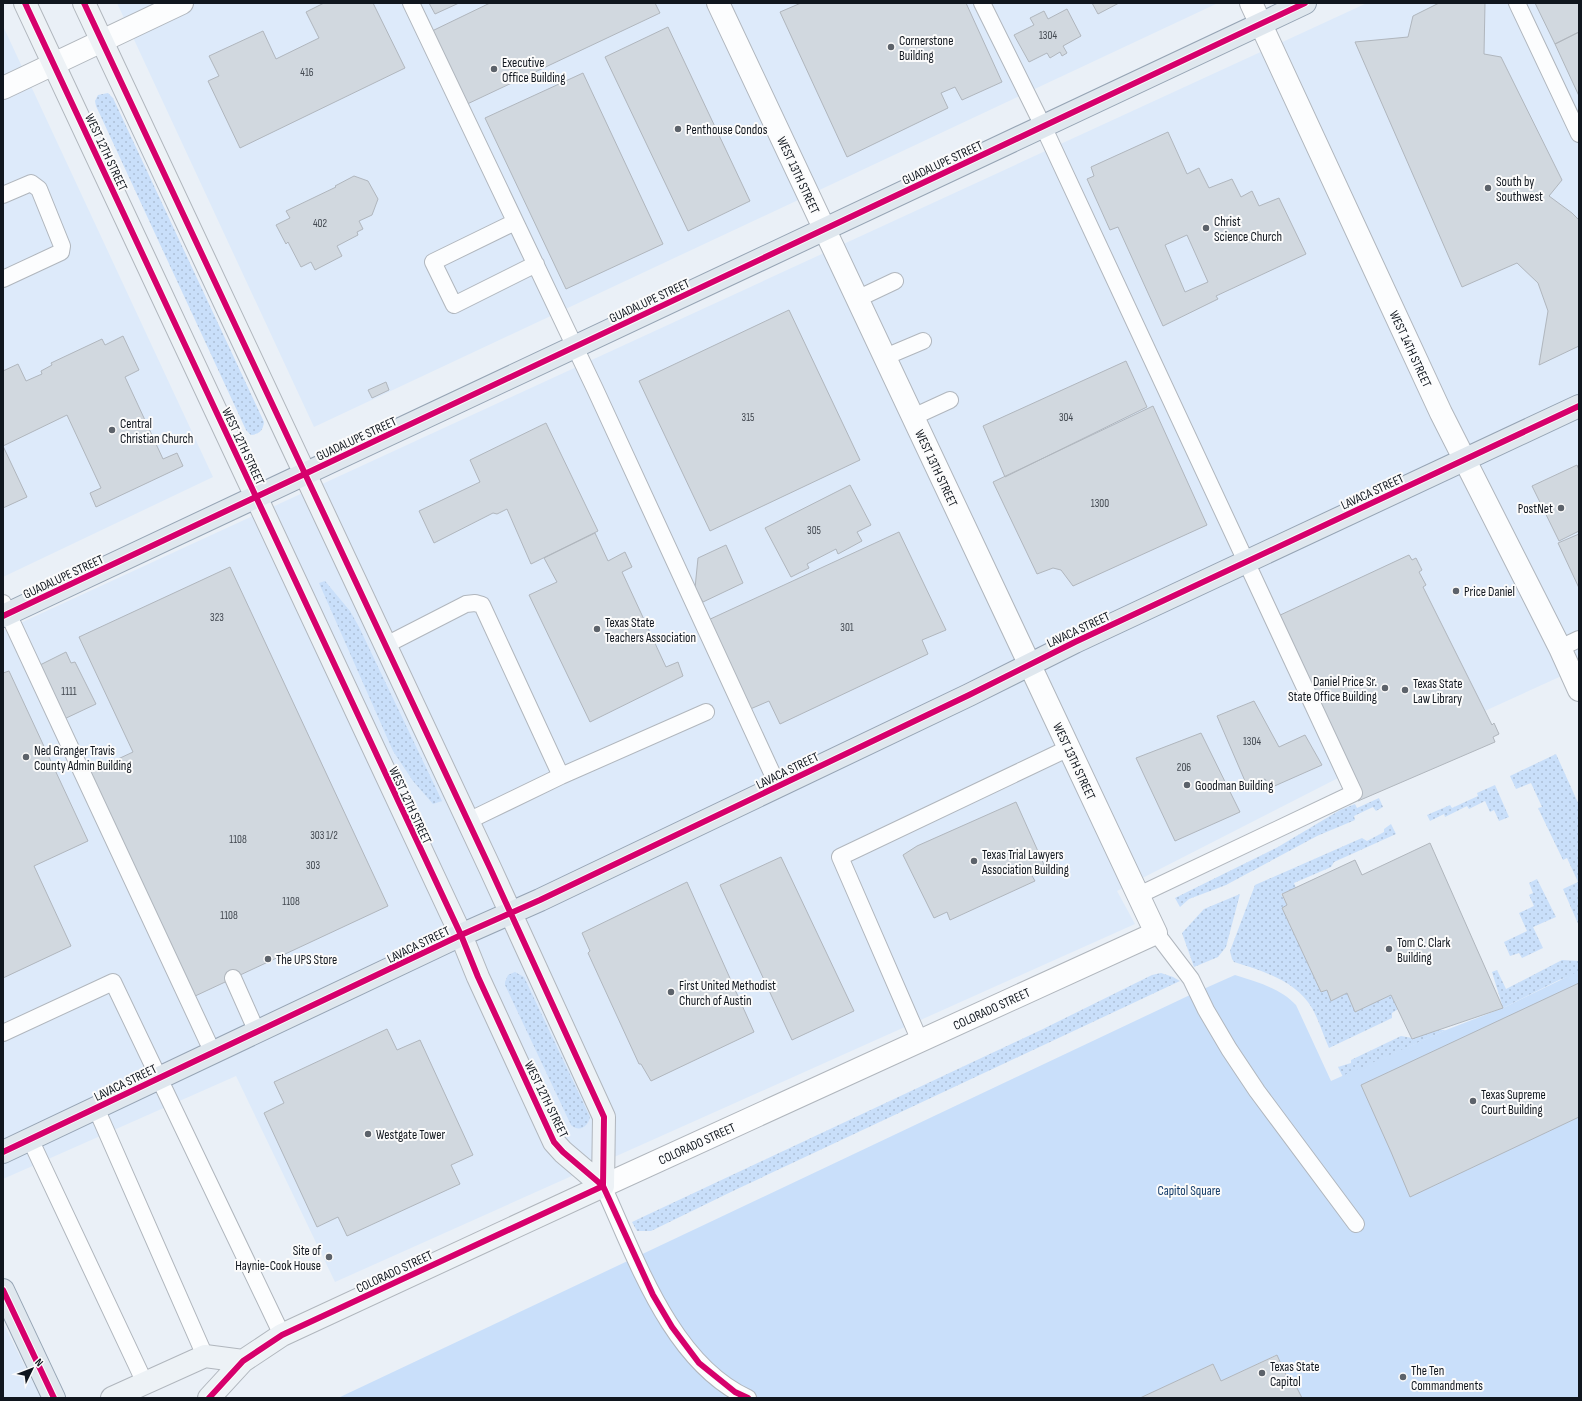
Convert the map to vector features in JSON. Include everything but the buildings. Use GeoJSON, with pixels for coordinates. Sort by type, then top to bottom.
{"type":"FeatureCollection","features":[{"type":"Feature","properties":{"kind":"main road","name":"WEST 12TH STREET"},"geometry":{"type":"LineString","coordinates":[[25,3],[461,935],[478,977],[554,1142],[563,1152],[603,1186]]}},
{"type":"Feature","properties":{"kind":"main road"},"geometry":{"type":"LineString","coordinates":[[84,3],[511,913],[604,1117],[603,1186]]}},
{"type":"Feature","properties":{"kind":"main road","name":"GUADALUPE STREET"},"geometry":{"type":"LineString","coordinates":[[5,611],[256,497],[1305,3]]}},
{"type":"Feature","properties":{"kind":"main road","name":"LAVACA STREET"},"geometry":{"type":"LineString","coordinates":[[3,1152],[461,935],[511,913],[1030,664],[1579,406]]}},
{"type":"Feature","properties":{"kind":"main road","name":"COLORADO STREET"},"geometry":{"type":"LineString","coordinates":[[209,1398],[243,1361],[282,1335],[603,1186]]}},
{"type":"Feature","properties":{"kind":"main road"},"geometry":{"type":"LineString","coordinates":[[3,1290],[54,1398]]}},
{"type":"Feature","properties":{"kind":"main road"},"geometry":{"type":"LineString","coordinates":[[112,1398],[205,1356],[243,1361]]}},
{"type":"Feature","properties":{"kind":"street"},"geometry":{"type":"LineString","coordinates":[[3,88],[182,3]]}},
{"type":"Feature","properties":{"kind":"street","name":"WEST 13TH STREET"},"geometry":{"type":"LineString","coordinates":[[718,3],[1156,933]]}},
{"type":"Feature","properties":{"kind":"street","name":"WEST 14TH STREET"},"geometry":{"type":"LineString","coordinates":[[1251,3],[1438,406],[1466,460],[1570,643],[1579,690]]}},
{"type":"Feature","properties":{"kind":"street","name":"COLORADO STREET"},"geometry":{"type":"LineString","coordinates":[[603,1186],[1156,933]]}},
{"type":"Feature","properties":{"kind":"lane"},"geometry":{"type":"LineString","coordinates":[[410,3],[536,264],[778,786]]}},
{"type":"Feature","properties":{"kind":"lane"},"geometry":{"type":"LineString","coordinates":[[982,3],[1043,126],[1354,793],[1139,895]]}},
{"type":"Feature","properties":{"kind":"lane"},"geometry":{"type":"LineString","coordinates":[[1517,3],[1579,134]]}},
{"type":"Feature","properties":{"kind":"lane"},"geometry":{"type":"LineString","coordinates":[[3,195],[31,183],[39,189],[62,246],[61,252],[3,279]]}},
{"type":"Feature","properties":{"kind":"lane"},"geometry":{"type":"LineString","coordinates":[[515,222],[434,262],[454,305],[536,264]]}},
{"type":"Feature","properties":{"kind":"lane"},"geometry":{"type":"LineString","coordinates":[[858,299],[895,281]]}},
{"type":"Feature","properties":{"kind":"lane"},"geometry":{"type":"LineString","coordinates":[[885,357],[923,341]]}},
{"type":"Feature","properties":{"kind":"lane"},"geometry":{"type":"LineString","coordinates":[[913,417],[950,400]]}},
{"type":"Feature","properties":{"kind":"lane"},"geometry":{"type":"LineString","coordinates":[[386,646],[466,604],[475,603],[482,605],[561,776]]}},
{"type":"Feature","properties":{"kind":"lane"},"geometry":{"type":"LineString","coordinates":[[5,611],[213,1053]]}},
{"type":"Feature","properties":{"kind":"lane"},"geometry":{"type":"LineString","coordinates":[[468,821],[561,776],[706,712]]}},
{"type":"Feature","properties":{"kind":"lane"},"geometry":{"type":"LineString","coordinates":[[920,1041],[840,857],[1069,748]]}},
{"type":"Feature","properties":{"kind":"lane"},"geometry":{"type":"LineString","coordinates":[[1156,933],[1191,979],[1229,1049],[1257,1091],[1356,1224]]}},
{"type":"Feature","properties":{"kind":"lane"},"geometry":{"type":"LineString","coordinates":[[232,978],[257,1032]]}},
{"type":"Feature","properties":{"kind":"lane"},"geometry":{"type":"LineString","coordinates":[[3,1033],[113,982],[282,1335]]}},
{"type":"Feature","properties":{"kind":"lane"},"geometry":{"type":"LineString","coordinates":[[96,1108],[205,1356]]}},
{"type":"Feature","properties":{"kind":"lane"},"geometry":{"type":"LineString","coordinates":[[30,1139],[145,1383]]}},
{"type":"Feature","properties":{"kind":"lane"},"geometry":{"type":"LineString","coordinates":[[603,1186],[653,1295],[672,1327],[699,1363],[735,1392],[748,1398]]}},
{"type":"Feature","properties":{"kind":"shaded area"},"geometry":{"type":"Polygon","coordinates":[[[117,3],[1218,3],[314,427],[117,3]]]}},
{"type":"Feature","properties":{"kind":"shaded area"},"geometry":{"type":"Polygon","coordinates":[[[1367,3],[1579,3],[1579,668],[1344,775],[1117,891],[1135,924],[335,1282],[236,1076],[3,1179],[3,631],[1367,3]]]}},
{"type":"Feature","properties":{"kind":"shaded area"},"geometry":{"type":"Polygon","coordinates":[[[3,26],[213,477],[3,577],[3,26]]]}},
{"type":"Feature","properties":{"kind":"shaded area"},"geometry":{"type":"Polygon","coordinates":[[[3,1323],[41,1398],[3,1398],[3,1323]]]}},
{"type":"Feature","properties":{"kind":"green space"},"geometry":{"type":"Polygon","coordinates":[[[108,93],[113,98],[264,422],[262,430],[256,434],[251,435],[246,430],[96,106],[95,101],[98,95],[108,93]]]}},
{"type":"Feature","properties":{"kind":"green space"},"geometry":{"type":"Polygon","coordinates":[[[325,581],[350,611],[359,627],[442,801],[433,804],[413,781],[393,751],[319,583],[325,581]]]}},
{"type":"Feature","properties":{"kind":"green space"},"geometry":{"type":"Polygon","coordinates":[[[1556,754],[1579,805],[1579,926],[1563,889],[1578,882],[1567,858],[1563,860],[1538,808],[1542,807],[1531,783],[1516,789],[1510,776],[1556,754]]]}},
{"type":"Feature","properties":{"kind":"green space"},"geometry":{"type":"Polygon","coordinates":[[[1495,785],[1509,817],[1499,821],[1494,810],[1490,812],[1485,801],[1469,809],[1467,806],[1445,817],[1444,814],[1430,821],[1427,815],[1450,805],[1452,808],[1478,796],[1477,793],[1495,785]]]}},
{"type":"Feature","properties":{"kind":"green space"},"geometry":{"type":"Polygon","coordinates":[[[1379,798],[1383,807],[1376,811],[1373,807],[1354,816],[1355,820],[1317,836],[1226,885],[1189,899],[1180,907],[1175,898],[1278,847],[1340,810],[1355,804],[1357,808],[1379,798]]]}},
{"type":"Feature","properties":{"kind":"green space"},"geometry":{"type":"Polygon","coordinates":[[[1391,824],[1396,834],[1334,862],[1331,867],[1294,883],[1296,888],[1281,894],[1287,905],[1282,908],[1321,992],[1327,990],[1331,1001],[1347,993],[1355,1012],[1391,995],[1398,1009],[1392,1013],[1392,1018],[1329,1048],[1312,1008],[1297,991],[1278,978],[1234,962],[1230,951],[1255,885],[1362,838],[1367,841],[1384,832],[1384,829],[1391,824]]]}},
{"type":"Feature","properties":{"kind":"green space"},"geometry":{"type":"Polygon","coordinates":[[[1537,879],[1556,917],[1533,927],[1543,948],[1522,958],[1519,953],[1510,956],[1504,942],[1527,931],[1519,913],[1534,906],[1529,895],[1533,893],[1529,883],[1537,879]]]}},
{"type":"Feature","properties":{"kind":"green space"},"geometry":{"type":"Polygon","coordinates":[[[1240,894],[1226,947],[1218,957],[1194,967],[1182,933],[1204,909],[1240,894]]]}},
{"type":"Feature","properties":{"kind":"green space"},"geometry":{"type":"Polygon","coordinates":[[[1562,960],[1579,961],[1579,973],[1559,980],[1503,1008],[1492,972],[1497,970],[1506,989],[1562,960]]]}},
{"type":"Feature","properties":{"kind":"green space","name":"Capitol Square"},"geometry":{"type":"Polygon","coordinates":[[[1579,971],[1579,1398],[1302,1398],[1295,1384],[1291,1386],[1276,1355],[1221,1381],[1213,1364],[1140,1398],[338,1398],[1235,975],[1260,983],[1275,990],[1290,999],[1296,1005],[1331,1081],[1446,1030],[1503,1008],[1579,971]]]}},
{"type":"Feature","properties":{"kind":"green space"},"geometry":{"type":"Polygon","coordinates":[[[515,972],[524,977],[590,1117],[583,1127],[577,1128],[571,1125],[505,985],[508,975],[515,972]]]}},
{"type":"Feature","properties":{"kind":"green space"},"geometry":{"type":"Polygon","coordinates":[[[1161,973],[1180,981],[651,1231],[637,1231],[632,1222],[1041,1030],[1152,975],[1161,973]]]}},
{"type":"Feature","properties":{"kind":"green space"},"geometry":{"type":"Polygon","coordinates":[[[1438,1030],[1446,1030],[1351,1073],[1352,1095],[1338,1067],[1351,1063],[1351,1060],[1401,1036],[1412,1038],[1438,1030]]]}},
{"type":"Feature","properties":{"kind":"cycle path"},"geometry":{"type":"LineString","coordinates":[[25,3],[461,935],[478,977],[554,1142],[563,1152],[603,1186]]}},
{"type":"Feature","properties":{"kind":"cycle path"},"geometry":{"type":"LineString","coordinates":[[84,3],[490,868],[604,1117],[603,1186],[653,1295],[672,1327],[699,1363],[735,1392],[748,1398]]}},
{"type":"Feature","properties":{"kind":"cycle path"},"geometry":{"type":"LineString","coordinates":[[3,616],[1305,3]]}},
{"type":"Feature","properties":{"kind":"cycle path"},"geometry":{"type":"LineString","coordinates":[[3,1152],[461,935],[540,900],[969,695],[1075,642],[1579,406]]}},
{"type":"Feature","properties":{"kind":"cycle path"},"geometry":{"type":"LineString","coordinates":[[209,1398],[243,1361],[282,1335],[603,1186]]}},
{"type":"Feature","properties":{"kind":"cycle path"},"geometry":{"type":"LineString","coordinates":[[3,1290],[54,1398]]}},
{"type":"Feature","properties":{"kind":"place","name":"Cornerstone Building"},"geometry":{"type":"Point","coordinates":[891,47]}},
{"type":"Feature","properties":{"kind":"place","name":"Executive Office Building"},"geometry":{"type":"Point","coordinates":[494,69]}},
{"type":"Feature","properties":{"kind":"place","name":"Penthouse Condos"},"geometry":{"type":"Point","coordinates":[678,129]}},
{"type":"Feature","properties":{"kind":"place","name":"South by Southwest"},"geometry":{"type":"Point","coordinates":[1488,188]}},
{"type":"Feature","properties":{"kind":"place","name":"Christ Science Church"},"geometry":{"type":"Point","coordinates":[1206,228]}},
{"type":"Feature","properties":{"kind":"place","name":"Central Christian Church"},"geometry":{"type":"Point","coordinates":[112,430]}},
{"type":"Feature","properties":{"kind":"place","name":"PostNet"},"geometry":{"type":"Point","coordinates":[1561,508]}},
{"type":"Feature","properties":{"kind":"place","name":"Price Daniel"},"geometry":{"type":"Point","coordinates":[1456,591]}},
{"type":"Feature","properties":{"kind":"place","name":"Texas State Teachers Association"},"geometry":{"type":"Point","coordinates":[597,629]}},
{"type":"Feature","properties":{"kind":"place","name":"Daniel Price Sr. State Office Building"},"geometry":{"type":"Point","coordinates":[1385,688]}},
{"type":"Feature","properties":{"kind":"place","name":"Texas State Law Library"},"geometry":{"type":"Point","coordinates":[1405,690]}},
{"type":"Feature","properties":{"kind":"place","name":"Ned Granger Travis County Admin Building"},"geometry":{"type":"Point","coordinates":[26,757]}},
{"type":"Feature","properties":{"kind":"place","name":"Goodman Building"},"geometry":{"type":"Point","coordinates":[1187,785]}},
{"type":"Feature","properties":{"kind":"place","name":"Texas Trial Lawyers Association Building"},"geometry":{"type":"Point","coordinates":[974,861]}},
{"type":"Feature","properties":{"kind":"place","name":"Tom C. Clark Building"},"geometry":{"type":"Point","coordinates":[1389,949]}},
{"type":"Feature","properties":{"kind":"place","name":"The UPS Store"},"geometry":{"type":"Point","coordinates":[268,959]}},
{"type":"Feature","properties":{"kind":"place","name":"First United Methodist Church of Austin"},"geometry":{"type":"Point","coordinates":[671,992]}},
{"type":"Feature","properties":{"kind":"place","name":"Texas Supreme Court Building"},"geometry":{"type":"Point","coordinates":[1473,1101]}},
{"type":"Feature","properties":{"kind":"place","name":"Westgate Tower"},"geometry":{"type":"Point","coordinates":[368,1134]}},
{"type":"Feature","properties":{"kind":"place","name":"Site of Haynie-Cook House"},"geometry":{"type":"Point","coordinates":[329,1257]}},
{"type":"Feature","properties":{"kind":"place","name":"Texas State Capitol"},"geometry":{"type":"Point","coordinates":[1262,1373]}},
{"type":"Feature","properties":{"kind":"place","name":"The Ten Commandments"},"geometry":{"type":"Point","coordinates":[1403,1377]}}]}
